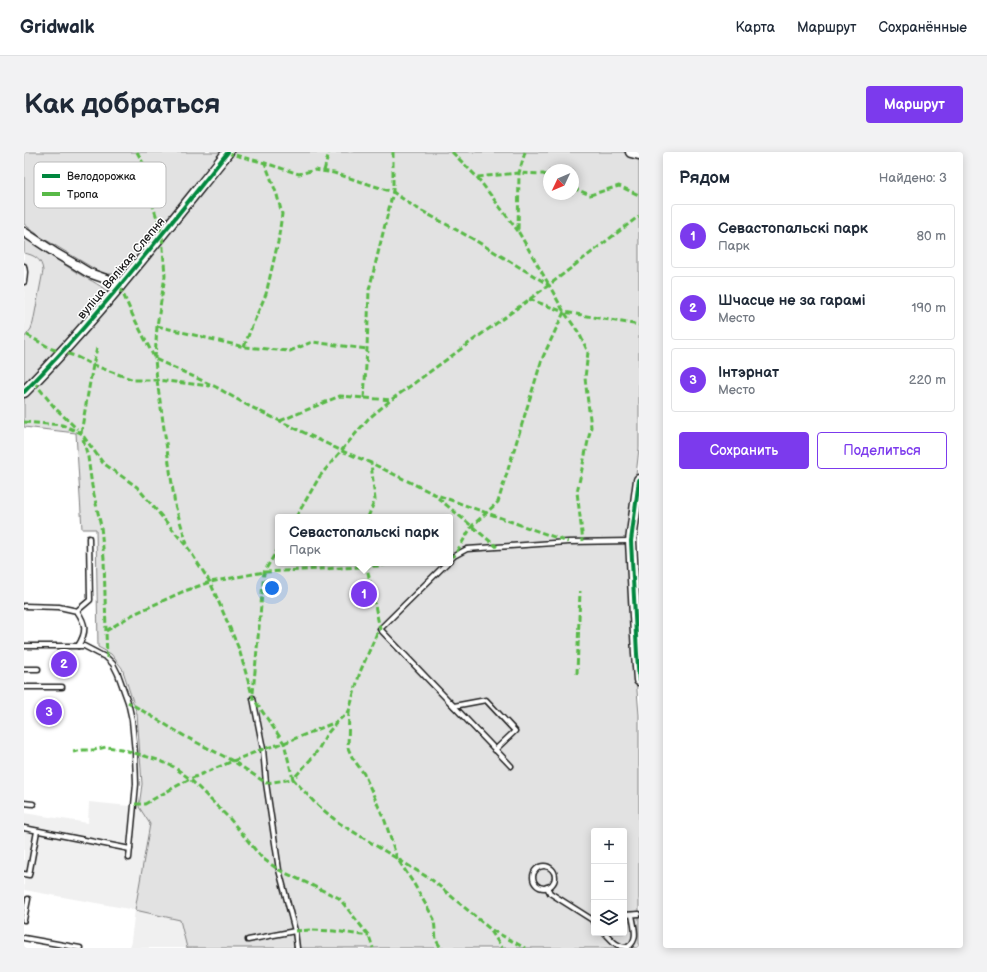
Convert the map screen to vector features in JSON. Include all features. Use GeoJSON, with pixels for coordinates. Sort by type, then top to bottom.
{"type":"FeatureCollection","features":[{"type":"Feature","properties":{"kind":"street","name":"вуліца Вялікая Слепня"},"geometry":{"type":"LineString","coordinates":[[24,392],[120,287],[228,152]]}},
{"type":"Feature","properties":{"kind":"street"},"geometry":{"type":"LineString","coordinates":[[631,152],[639,154]]}},
{"type":"Feature","properties":{"kind":"street"},"geometry":{"type":"LineString","coordinates":[[24,232],[89,273],[109,280],[120,287]]}},
{"type":"Feature","properties":{"kind":"street"},"geometry":{"type":"LineString","coordinates":[[639,480],[635,541],[639,680]]}},
{"type":"Feature","properties":{"kind":"lane"},"geometry":{"type":"LineString","coordinates":[[24,266],[24,282]]}},
{"type":"Feature","properties":{"kind":"lane"},"geometry":{"type":"LineString","coordinates":[[77,611],[90,600],[90,538]]}},
{"type":"Feature","properties":{"kind":"lane"},"geometry":{"type":"LineString","coordinates":[[453,557],[467,549],[568,542],[635,541]]}},
{"type":"Feature","properties":{"kind":"lane"},"geometry":{"type":"LineString","coordinates":[[444,566],[380,630],[510,766]]}},
{"type":"Feature","properties":{"kind":"lane"},"geometry":{"type":"LineString","coordinates":[[24,606],[59,607],[77,611],[83,619],[85,627],[83,638],[78,646]]}},
{"type":"Feature","properties":{"kind":"lane"},"geometry":{"type":"LineString","coordinates":[[24,646],[84,646],[107,658],[118,674],[128,702],[132,720],[136,784],[129,858]]}},
{"type":"Feature","properties":{"kind":"lane"},"geometry":{"type":"LineString","coordinates":[[24,669],[38,669]]}},
{"type":"Feature","properties":{"kind":"lane"},"geometry":{"type":"LineString","coordinates":[[24,687],[62,687]]}},
{"type":"Feature","properties":{"kind":"lane"},"geometry":{"type":"LineString","coordinates":[[253,698],[263,749],[266,783],[279,870],[297,948]]}},
{"type":"Feature","properties":{"kind":"lane"},"geometry":{"type":"LineString","coordinates":[[454,706],[486,700],[491,705],[515,731],[495,750]]}},
{"type":"Feature","properties":{"kind":"lane"},"geometry":{"type":"LineString","coordinates":[[24,803],[33,804]]}},
{"type":"Feature","properties":{"kind":"lane"},"geometry":{"type":"LineString","coordinates":[[24,828],[130,849]]}},
{"type":"Feature","properties":{"kind":"lane"},"geometry":{"type":"LineString","coordinates":[[24,874],[29,875],[37,831]]}},
{"type":"Feature","properties":{"kind":"lane"},"geometry":{"type":"LineString","coordinates":[[541,866],[551,869],[554,876],[552,882],[547,887],[540,887],[533,879],[534,873],[541,866]]}},
{"type":"Feature","properties":{"kind":"lane"},"geometry":{"type":"LineString","coordinates":[[547,887],[550,893],[591,919]]}},
{"type":"Feature","properties":{"kind":"lane"},"geometry":{"type":"LineString","coordinates":[[24,920],[28,899]]}},
{"type":"Feature","properties":{"kind":"lane"},"geometry":{"type":"LineString","coordinates":[[627,915],[639,914]]}},
{"type":"Feature","properties":{"kind":"lane"},"geometry":{"type":"LineString","coordinates":[[608,936],[620,947],[628,948],[632,945],[635,935],[632,915]]}},
{"type":"Feature","properties":{"kind":"lane"},"geometry":{"type":"LineString","coordinates":[[248,940],[294,931]]}},
{"type":"Feature","properties":{"kind":"lane"},"geometry":{"type":"LineString","coordinates":[[24,938],[80,948]]}},
{"type":"Feature","properties":{"kind":"shaded area"},"geometry":{"type":"Polygon","coordinates":[[[24,152],[223,152],[122,274],[103,274],[41,237],[24,224],[24,152]]]}},
{"type":"Feature","properties":{"kind":"shaded area"},"geometry":{"type":"Polygon","coordinates":[[[235,152],[623,152],[639,157],[639,448],[629,540],[634,654],[639,715],[639,948],[187,948],[180,920],[135,910],[150,824],[139,807],[142,784],[137,714],[122,668],[111,654],[98,647],[96,529],[82,529],[76,433],[24,427],[24,397],[106,308],[235,152]]]}},
{"type":"Feature","properties":{"kind":"shaded area"},"geometry":{"type":"Polygon","coordinates":[[[24,237],[63,264],[108,292],[60,349],[24,387],[24,338],[31,329],[33,323],[43,271],[41,263],[37,258],[24,253],[24,237]]]}},
{"type":"Feature","properties":{"kind":"shaded area"},"geometry":{"type":"Polygon","coordinates":[[[24,253],[34,255],[41,264],[43,271],[33,323],[31,329],[24,338],[24,253]]]}},
{"type":"Feature","properties":{"kind":"shaded area"},"geometry":{"type":"Polygon","coordinates":[[[89,802],[139,807],[150,824],[135,909],[180,920],[187,948],[130,948],[135,910],[24,890],[24,813],[88,823],[89,802]]]}},
{"type":"Feature","properties":{"kind":"marked path"},"geometry":{"type":"LineString","coordinates":[[137,152],[142,162]]}},
{"type":"Feature","properties":{"kind":"marked path"},"geometry":{"type":"LineString","coordinates":[[324,171],[329,152]]}},
{"type":"Feature","properties":{"kind":"marked path"},"geometry":{"type":"LineString","coordinates":[[364,398],[369,290],[393,192],[393,152]]}},
{"type":"Feature","properties":{"kind":"marked path"},"geometry":{"type":"LineString","coordinates":[[452,152],[477,177],[519,173],[543,174]]}},
{"type":"Feature","properties":{"kind":"marked path"},"geometry":{"type":"LineString","coordinates":[[525,152],[519,173],[518,231],[548,283]]}},
{"type":"Feature","properties":{"kind":"marked path"},"geometry":{"type":"LineString","coordinates":[[227,153],[299,174],[315,170],[334,173],[393,192],[413,206],[473,239],[549,285],[564,312],[579,333],[588,352],[585,378],[591,427],[577,492],[583,541]]}},
{"type":"Feature","properties":{"kind":"marked path"},"geometry":{"type":"LineString","coordinates":[[244,347],[266,294],[278,242],[282,214],[277,195],[265,163]]}},
{"type":"Feature","properties":{"kind":"marked path"},"geometry":{"type":"LineString","coordinates":[[477,177],[518,231]]}},
{"type":"Feature","properties":{"kind":"marked path"},"geometry":{"type":"LineString","coordinates":[[579,190],[590,195],[619,186],[639,195]]}},
{"type":"Feature","properties":{"kind":"marked path"},"geometry":{"type":"LineString","coordinates":[[154,208],[162,234],[165,276],[157,326],[155,359],[157,380],[175,505],[187,544]]}},
{"type":"Feature","properties":{"kind":"marked path"},"geometry":{"type":"LineString","coordinates":[[298,514],[320,476],[368,419],[391,400],[549,285],[639,216]]}},
{"type":"Feature","properties":{"kind":"marked path"},"geometry":{"type":"LineString","coordinates":[[120,287],[155,359],[216,387],[247,405],[434,494],[568,542]]}},
{"type":"Feature","properties":{"kind":"marked path"},"geometry":{"type":"LineString","coordinates":[[529,299],[564,312]]}},
{"type":"Feature","properties":{"kind":"marked path"},"geometry":{"type":"LineString","coordinates":[[453,556],[472,526],[498,502],[542,359],[564,312],[639,325]]}},
{"type":"Feature","properties":{"kind":"marked path"},"geometry":{"type":"LineString","coordinates":[[157,326],[244,347],[290,351],[312,342],[367,349]]}},
{"type":"Feature","properties":{"kind":"marked path"},"geometry":{"type":"LineString","coordinates":[[27,335],[52,349],[75,356],[93,365],[134,380],[157,380],[210,386]]}},
{"type":"Feature","properties":{"kind":"marked path"},"geometry":{"type":"LineString","coordinates":[[81,433],[97,348]]}},
{"type":"Feature","properties":{"kind":"marked path"},"geometry":{"type":"LineString","coordinates":[[34,382],[55,408],[77,429]]}},
{"type":"Feature","properties":{"kind":"marked path"},"geometry":{"type":"LineString","coordinates":[[280,421],[340,396],[391,400]]}},
{"type":"Feature","properties":{"kind":"marked path"},"geometry":{"type":"LineString","coordinates":[[24,422],[62,425],[81,433],[103,463],[137,487],[188,548],[210,582],[239,649],[253,698],[284,743],[293,779],[266,783],[233,761],[186,737],[128,702]]}},
{"type":"Feature","properties":{"kind":"marked path"},"geometry":{"type":"LineString","coordinates":[[83,439],[88,457],[92,486],[101,526],[104,559],[106,631]]}},
{"type":"Feature","properties":{"kind":"marked path"},"geometry":{"type":"LineString","coordinates":[[369,514],[375,500],[371,463]]}},
{"type":"Feature","properties":{"kind":"marked path"},"geometry":{"type":"LineString","coordinates":[[438,498],[497,547]]}},
{"type":"Feature","properties":{"kind":"marked path"},"geometry":{"type":"LineString","coordinates":[[253,693],[264,572],[275,554]]}},
{"type":"Feature","properties":{"kind":"marked path"},"geometry":{"type":"LineString","coordinates":[[367,566],[380,629],[360,672],[349,711],[326,735],[318,750],[293,779],[315,803],[339,823],[432,880],[490,929],[525,948]]}},
{"type":"Feature","properties":{"kind":"marked path"},"geometry":{"type":"LineString","coordinates":[[107,658],[106,631],[132,615],[182,592],[210,582],[264,572],[378,566]]}},
{"type":"Feature","properties":{"kind":"marked path"},"geometry":{"type":"LineString","coordinates":[[577,674],[580,591]]}},
{"type":"Feature","properties":{"kind":"marked path"},"geometry":{"type":"LineString","coordinates":[[349,711],[348,748],[352,757],[364,774],[385,821],[397,858],[434,919],[436,940],[441,948]]}},
{"type":"Feature","properties":{"kind":"marked path"},"geometry":{"type":"LineString","coordinates":[[135,804],[145,804],[190,779],[263,749],[284,743],[336,722]]}},
{"type":"Feature","properties":{"kind":"marked path"},"geometry":{"type":"LineString","coordinates":[[73,752],[106,747],[121,749],[158,760],[174,767],[190,779],[230,819],[262,858],[279,870],[339,898],[369,936],[373,948]]}},
{"type":"Feature","properties":{"kind":"marked path"},"geometry":{"type":"LineString","coordinates":[[295,931],[334,931],[369,936]]}},
{"type":"Feature","properties":{"kind":"marked path"},"geometry":{"type":"LineString","coordinates":[[491,931],[502,948]]}},
{"type":"Feature","properties":{"kind":"cycle path"},"geometry":{"type":"LineString","coordinates":[[24,392],[104,305],[228,152]]}},
{"type":"Feature","properties":{"kind":"cycle path"},"geometry":{"type":"LineString","coordinates":[[639,480],[631,541],[639,680]]}},
{"type":"Feature","properties":{"kind":"place","name":"Севастопальскі парк"},"geometry":{"type":"Point","coordinates":[364,594]}},
{"type":"Feature","properties":{"kind":"place","name":"Шчасце не за гарамі"},"geometry":{"type":"Point","coordinates":[64,664]}},
{"type":"Feature","properties":{"kind":"place","name":"Інтэрнат"},"geometry":{"type":"Point","coordinates":[49,712]}}]}
